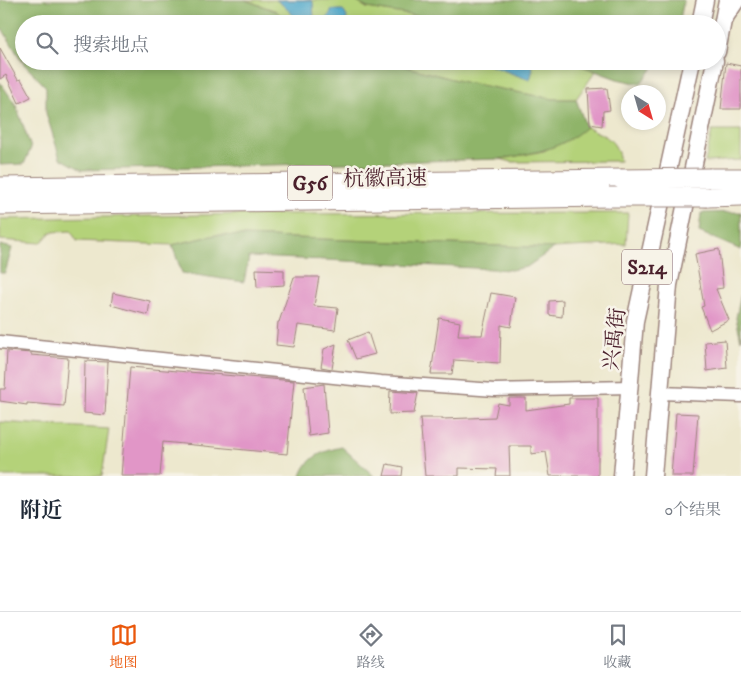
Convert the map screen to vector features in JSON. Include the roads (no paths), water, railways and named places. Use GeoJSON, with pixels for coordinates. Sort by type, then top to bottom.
{"type":"FeatureCollection","features":[{"type":"Feature","properties":{"kind":"highway","name":"杭徽高速"},"geometry":{"type":"LineString","coordinates":[[0,187],[741,178]]}},
{"type":"Feature","properties":{"kind":"highway","name":"杭徽高速"},"geometry":{"type":"LineString","coordinates":[[0,205],[741,196]]}},
{"type":"Feature","properties":{"kind":"main road"},"geometry":{"type":"LineString","coordinates":[[702,15],[705,0]]}},
{"type":"Feature","properties":{"kind":"main road"},"geometry":{"type":"LineString","coordinates":[[724,15],[727,0]]}},
{"type":"Feature","properties":{"kind":"main road","name":"兴禹街"},"geometry":{"type":"LineString","coordinates":[[622,476],[635,321],[690,70]]}},
{"type":"Feature","properties":{"kind":"main road","name":"S214"},"geometry":{"type":"LineString","coordinates":[[653,476],[669,285],[713,70]]}},
{"type":"Feature","properties":{"kind":"street"},"geometry":{"type":"LineString","coordinates":[[726,20],[739,0]]}},
{"type":"Feature","properties":{"kind":"street"},"geometry":{"type":"LineString","coordinates":[[0,342],[342,379],[495,390],[630,387]]}},
{"type":"Feature","properties":{"kind":"street"},"geometry":{"type":"LineString","coordinates":[[660,393],[741,396]]}},
{"type":"Feature","properties":{"kind":"water"},"geometry":{"type":"Polygon","coordinates":[[[276,0],[311,0],[313,2],[314,15],[293,15],[276,0]]]}},
{"type":"Feature","properties":{"kind":"water"},"geometry":{"type":"Polygon","coordinates":[[[332,10],[343,10],[346,15],[329,15],[332,10]]]}},
{"type":"Feature","properties":{"kind":"water"},"geometry":{"type":"Polygon","coordinates":[[[502,70],[533,70],[530,80],[502,70]]]}}]}
